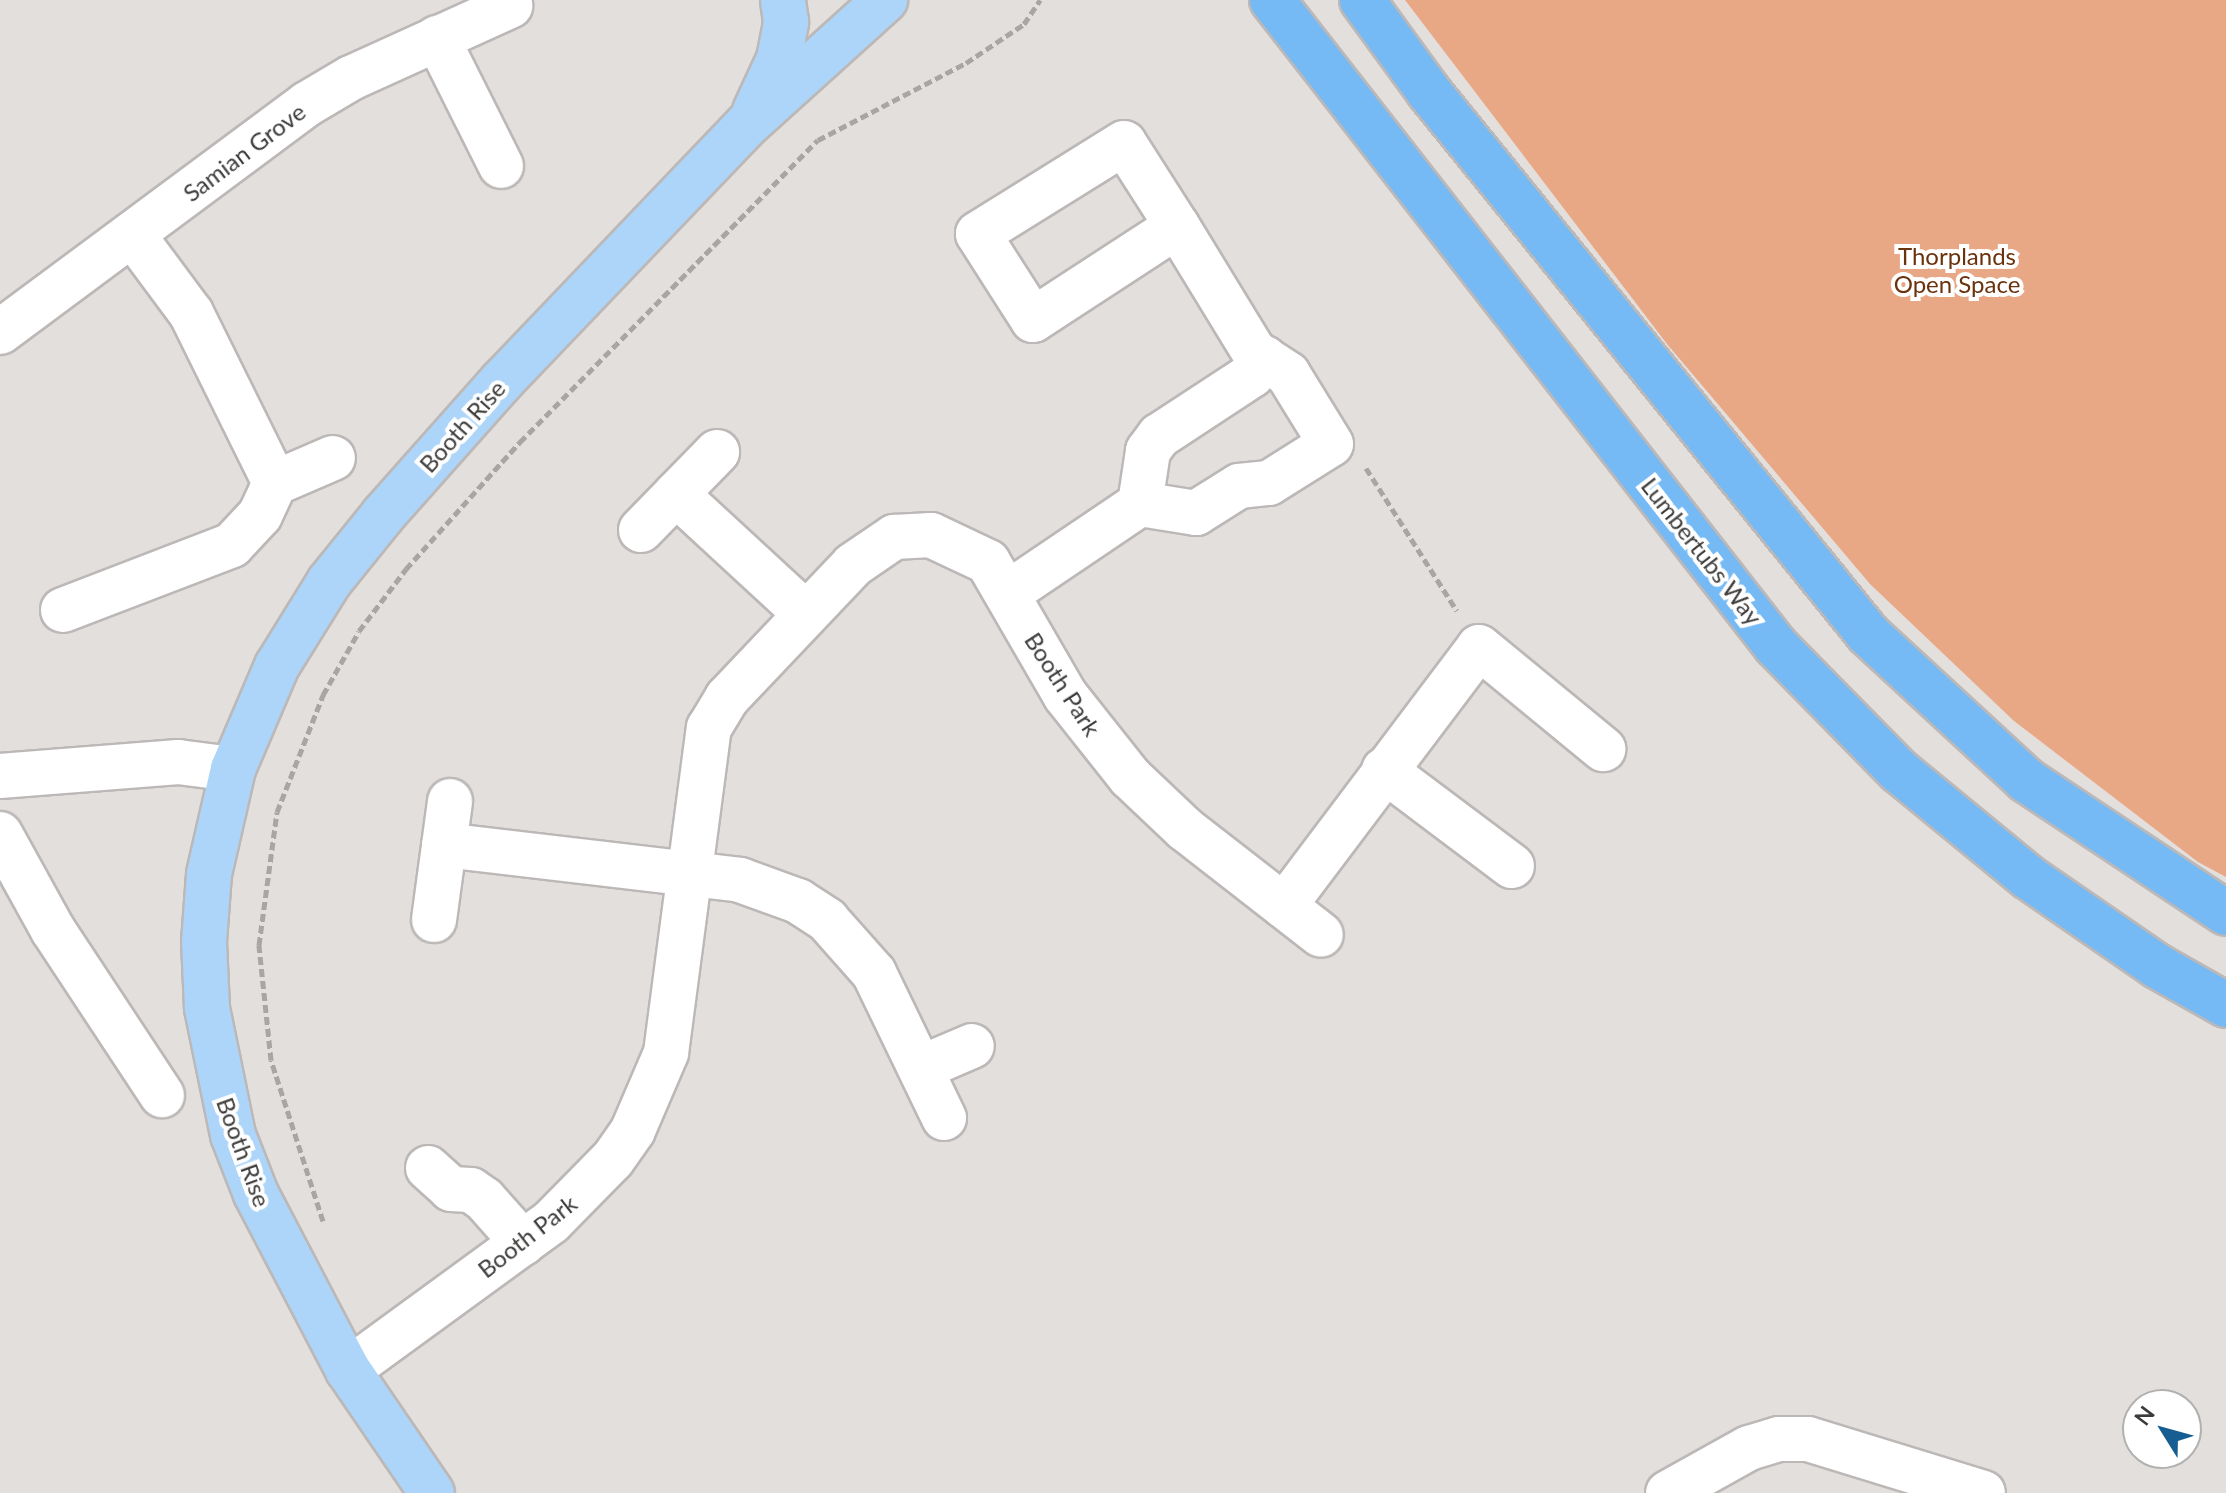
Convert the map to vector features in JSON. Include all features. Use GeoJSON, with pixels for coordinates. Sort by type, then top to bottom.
{"type":"FeatureCollection","features":[{"type":"Feature","properties":{"kind":"highway","name":"Lumbertubs Way"},"geometry":{"type":"LineString","coordinates":[[1272,0],[1776,646],[1899,771],[2028,877],[2157,966],[2226,1005]]}},
{"type":"Feature","properties":{"kind":"highway"},"geometry":{"type":"LineString","coordinates":[[1362,0],[1429,92],[1868,634],[2026,780],[2226,913]]}},
{"type":"Feature","properties":{"kind":"main road","name":"Booth Rise"},"geometry":{"type":"LineString","coordinates":[[748,124],[779,59],[786,22],[783,0]]}},
{"type":"Feature","properties":{"kind":"main road","name":"Booth Rise"},"geometry":{"type":"LineString","coordinates":[[432,1493],[348,1370],[256,1194],[218,1077],[204,942],[209,874],[233,769],[277,666],[329,582],[502,381],[748,124],[885,0]]}},
{"type":"Feature","properties":{"kind":"street","name":"Samian Grove"},"geometry":{"type":"LineString","coordinates":[[0,332],[307,104],[437,38],[510,6]]}},
{"type":"Feature","properties":{"kind":"street"},"geometry":{"type":"LineString","coordinates":[[437,38],[501,166]]}},
{"type":"Feature","properties":{"kind":"street"},"geometry":{"type":"LineString","coordinates":[[1008,593],[1140,504],[1196,513],[1239,486],[1269,483],[1331,444],[1288,374],[1254,352],[1177,226]]}},
{"type":"Feature","properties":{"kind":"street"},"geometry":{"type":"LineString","coordinates":[[133,235],[191,313],[275,483]]}},
{"type":"Feature","properties":{"kind":"street"},"geometry":{"type":"LineString","coordinates":[[1140,504],[1148,451],[1159,436],[1252,375],[1265,359]]}},
{"type":"Feature","properties":{"kind":"street"},"geometry":{"type":"LineString","coordinates":[[641,530],[717,452]]}},
{"type":"Feature","properties":{"kind":"street"},"geometry":{"type":"LineString","coordinates":[[63,610],[232,545],[260,515],[275,483],[333,458]]}},
{"type":"Feature","properties":{"kind":"street"},"geometry":{"type":"LineString","coordinates":[[676,494],[806,614]]}},
{"type":"Feature","properties":{"kind":"street","name":"Booth Park"},"geometry":{"type":"LineString","coordinates":[[348,1370],[551,1222],[613,1159],[652,1094],[666,1053],[709,728],[727,698],[873,549],[912,534],[971,551],[988,562],[1065,695],[1130,777],[1185,829],[1321,935]]}},
{"type":"Feature","properties":{"kind":"street"},"geometry":{"type":"LineString","coordinates":[[1284,906],[1479,647],[1603,749]]}},
{"type":"Feature","properties":{"kind":"street"},"geometry":{"type":"LineString","coordinates":[[0,776],[17,770],[178,762],[233,769]]}},
{"type":"Feature","properties":{"kind":"street"},"geometry":{"type":"LineString","coordinates":[[1384,770],[1512,866]]}},
{"type":"Feature","properties":{"kind":"street"},"geometry":{"type":"LineString","coordinates":[[434,920],[450,801]]}},
{"type":"Feature","properties":{"kind":"street"},"geometry":{"type":"LineString","coordinates":[[0,834],[53,930],[162,1095]]}},
{"type":"Feature","properties":{"kind":"street"},"geometry":{"type":"LineString","coordinates":[[444,845],[689,874],[772,889],[827,920],[874,973],[923,1067],[944,1118]]}},
{"type":"Feature","properties":{"kind":"street"},"geometry":{"type":"LineString","coordinates":[[923,1067],[972,1046]]}},
{"type":"Feature","properties":{"kind":"street"},"geometry":{"type":"LineString","coordinates":[[428,1168],[451,1189],[471,1190],[484,1199],[523,1243]]}},
{"type":"Feature","properties":{"kind":"street"},"geometry":{"type":"LineString","coordinates":[[1668,1493],[1749,1448],[1779,1439],[1808,1439],[1983,1493]]}},
{"type":"Feature","properties":{"kind":"path"},"geometry":{"type":"LineString","coordinates":[[327,1233],[271,1060],[259,945],[277,812],[323,695],[359,631],[406,569],[520,442],[818,140],[966,63],[1024,24],[1040,0]]}},
{"type":"Feature","properties":{"kind":"path"},"geometry":{"type":"LineString","coordinates":[[1357,454],[1479,647]]}},
{"type":"Feature","properties":{"kind":"green space","name":"Thorplands Open Space"},"geometry":{"type":"Polygon","coordinates":[[[1405,0],[2226,0],[2226,877],[2198,862],[2014,721],[1870,584],[1667,344],[1405,0]]]}}]}
